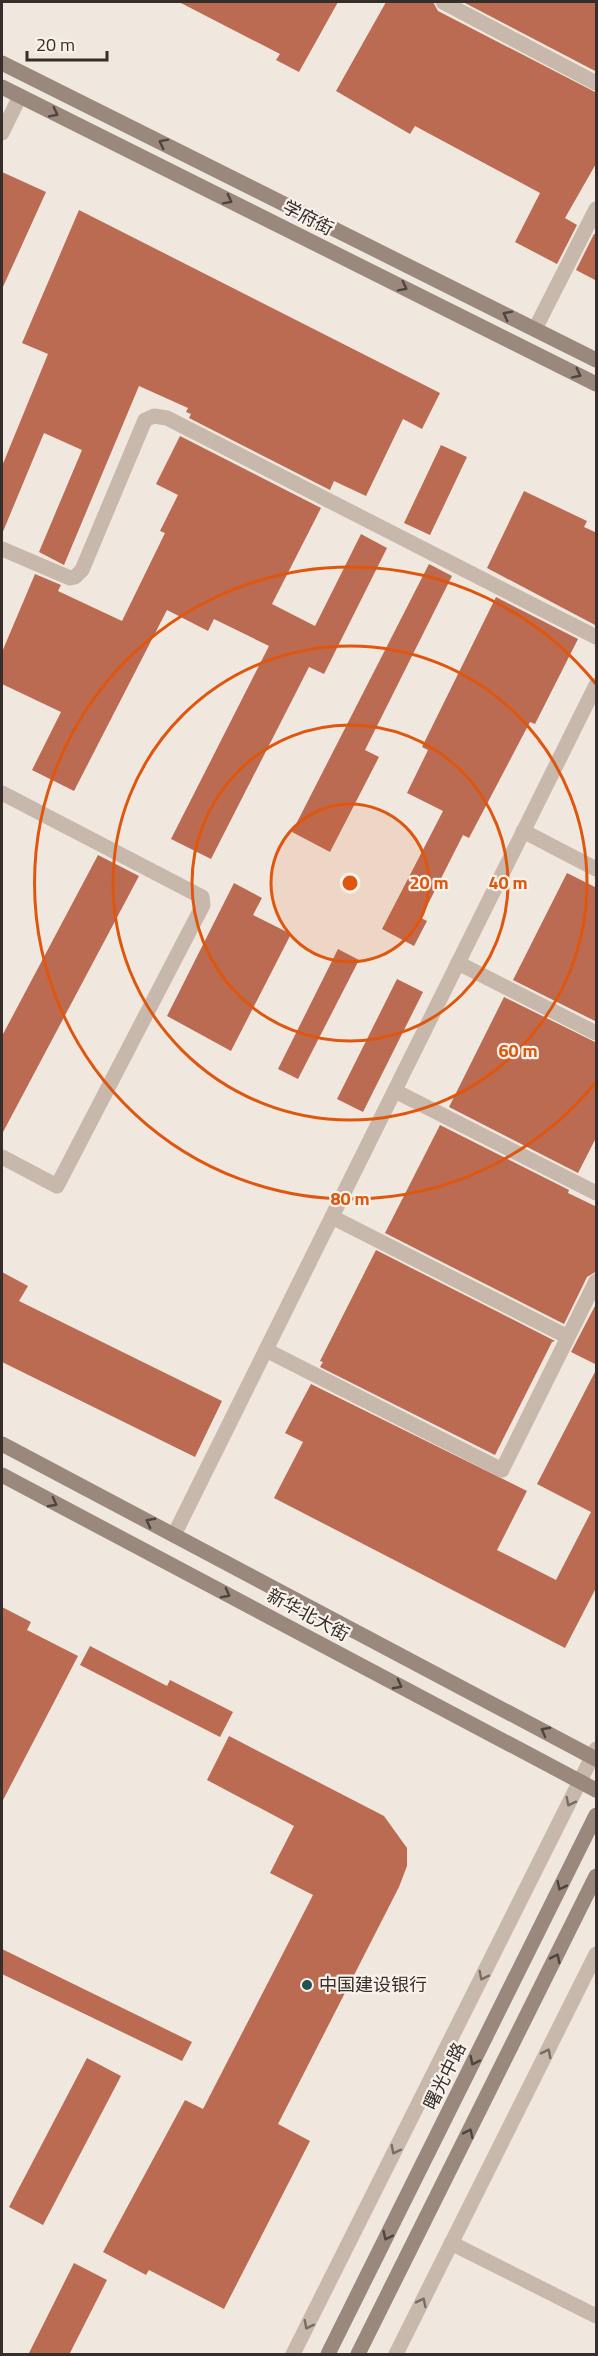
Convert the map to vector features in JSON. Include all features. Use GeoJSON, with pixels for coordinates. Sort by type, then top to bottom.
{"type":"FeatureCollection","features":[{"type":"Feature","properties":{"kind":"main road","name":"学府街"},"geometry":{"type":"LineString","coordinates":[[2,63],[597,360]]}},
{"type":"Feature","properties":{"kind":"main road","name":"学府街"},"geometry":{"type":"LineString","coordinates":[[2,87],[597,384]]}},
{"type":"Feature","properties":{"kind":"main road","name":"新华北大街"},"geometry":{"type":"LineString","coordinates":[[2,1444],[595,1755]]}},
{"type":"Feature","properties":{"kind":"main road","name":"新华北大街"},"geometry":{"type":"LineString","coordinates":[[2,1475],[597,1790]]}},
{"type":"Feature","properties":{"kind":"main road","name":"曙光中路"},"geometry":{"type":"LineString","coordinates":[[328,2355],[597,1815]]}},
{"type":"Feature","properties":{"kind":"main road"},"geometry":{"type":"LineString","coordinates":[[358,2355],[597,1876]]}},
{"type":"Feature","properties":{"kind":"street"},"geometry":{"type":"LineString","coordinates":[[443,2],[597,82]]}},
{"type":"Feature","properties":{"kind":"street"},"geometry":{"type":"LineString","coordinates":[[2,133],[20,96]]}},
{"type":"Feature","properties":{"kind":"street"},"geometry":{"type":"LineString","coordinates":[[535,329],[597,209]]}},
{"type":"Feature","properties":{"kind":"street"},"geometry":{"type":"LineString","coordinates":[[2,549],[70,578],[75,577],[82,570],[145,420],[154,416],[177,423],[597,637]]}},
{"type":"Feature","properties":{"kind":"street"},"geometry":{"type":"LineString","coordinates":[[174,1535],[597,685]]}},
{"type":"Feature","properties":{"kind":"street"},"geometry":{"type":"LineString","coordinates":[[2,793],[202,897],[203,905],[57,1186],[2,1157]]}},
{"type":"Feature","properties":{"kind":"street"},"geometry":{"type":"LineString","coordinates":[[523,831],[597,869]]}},
{"type":"Feature","properties":{"kind":"street"},"geometry":{"type":"LineString","coordinates":[[458,963],[597,1033]]}},
{"type":"Feature","properties":{"kind":"street"},"geometry":{"type":"LineString","coordinates":[[394,1091],[597,1193]]}},
{"type":"Feature","properties":{"kind":"street"},"geometry":{"type":"LineString","coordinates":[[332,1217],[568,1337]]}},
{"type":"Feature","properties":{"kind":"street"},"geometry":{"type":"LineString","coordinates":[[266,1350],[502,1470],[597,1281]]}},
{"type":"Feature","properties":{"kind":"street"},"geometry":{"type":"LineString","coordinates":[[293,2355],[595,1755]]}},
{"type":"Feature","properties":{"kind":"street"},"geometry":{"type":"LineString","coordinates":[[396,2355],[597,1954]]}},
{"type":"Feature","properties":{"kind":"street"},"geometry":{"type":"LineString","coordinates":[[451,2243],[597,2316]]}},
{"type":"Feature","properties":{"kind":"building"},"geometry":{"type":"Polygon","coordinates":[[[179,2],[338,2],[299,72],[276,60],[280,54],[179,2]]]}},
{"type":"Feature","properties":{"kind":"building"},"geometry":{"type":"Polygon","coordinates":[[[386,2],[433,2],[438,11],[597,93],[597,162],[565,218],[577,225],[557,264],[515,242],[540,193],[415,126],[410,134],[336,91],[386,2]]]}},
{"type":"Feature","properties":{"kind":"building"},"geometry":{"type":"Polygon","coordinates":[[[463,2],[597,2],[597,72],[463,2]]]}},
{"type":"Feature","properties":{"kind":"building"},"geometry":{"type":"Polygon","coordinates":[[[2,172],[46,192],[2,289],[2,172]]]}},
{"type":"Feature","properties":{"kind":"building"},"geometry":{"type":"Polygon","coordinates":[[[79,210],[440,393],[422,429],[403,419],[366,496],[334,481],[330,490],[189,418],[191,414],[186,412],[188,408],[139,386],[64,565],[39,552],[82,450],[44,433],[2,534],[2,466],[48,354],[22,343],[79,210]]]}},
{"type":"Feature","properties":{"kind":"building"},"geometry":{"type":"Polygon","coordinates":[[[594,234],[597,235],[597,281],[576,270],[594,234]]]}},
{"type":"Feature","properties":{"kind":"building"},"geometry":{"type":"Polygon","coordinates":[[[180,436],[321,508],[272,604],[315,626],[361,534],[387,548],[324,674],[309,667],[211,859],[171,839],[269,646],[214,619],[208,631],[167,610],[74,791],[32,770],[61,712],[2,684],[2,652],[35,574],[61,585],[58,591],[122,621],[165,533],[160,531],[178,495],[156,484],[180,436]]]}},
{"type":"Feature","properties":{"kind":"building"},"geometry":{"type":"Polygon","coordinates":[[[441,445],[467,457],[430,535],[404,523],[441,445]]]}},
{"type":"Feature","properties":{"kind":"building"},"geometry":{"type":"Polygon","coordinates":[[[524,491],[587,521],[584,527],[597,533],[597,626],[487,568],[524,491]]]}},
{"type":"Feature","properties":{"kind":"building"},"geometry":{"type":"Polygon","coordinates":[[[429,564],[452,576],[365,750],[379,757],[330,852],[292,832],[429,564]]]}},
{"type":"Feature","properties":{"kind":"building"},"geometry":{"type":"Polygon","coordinates":[[[496,597],[578,639],[535,724],[530,722],[469,838],[463,835],[421,918],[427,921],[414,946],[382,929],[443,811],[407,793],[428,750],[422,747],[496,597]]]}},
{"type":"Feature","properties":{"kind":"building"},"geometry":{"type":"Polygon","coordinates":[[[98,855],[139,876],[2,1134],[2,1036],[98,855]]]}},
{"type":"Feature","properties":{"kind":"building"},"geometry":{"type":"Polygon","coordinates":[[[567,873],[597,888],[597,1022],[513,980],[567,873]]]}},
{"type":"Feature","properties":{"kind":"building"},"geometry":{"type":"Polygon","coordinates":[[[234,883],[262,898],[253,915],[291,934],[231,1051],[167,1016],[234,883]]]}},
{"type":"Feature","properties":{"kind":"building"},"geometry":{"type":"Polygon","coordinates":[[[338,949],[359,960],[298,1079],[278,1069],[338,949]]]}},
{"type":"Feature","properties":{"kind":"building"},"geometry":{"type":"Polygon","coordinates":[[[397,979],[423,992],[363,1112],[337,1099],[397,979]]]}},
{"type":"Feature","properties":{"kind":"building"},"geometry":{"type":"Polygon","coordinates":[[[504,997],[597,1043],[597,1136],[578,1173],[449,1107],[504,997]]]}},
{"type":"Feature","properties":{"kind":"building"},"geometry":{"type":"Polygon","coordinates":[[[440,1125],[569,1190],[568,1193],[597,1207],[597,1271],[587,1277],[564,1324],[385,1233],[440,1125]]]}},
{"type":"Feature","properties":{"kind":"building"},"geometry":{"type":"Polygon","coordinates":[[[376,1250],[555,1341],[552,1342],[495,1455],[320,1367],[323,1362],[320,1361],[376,1250]]]}},
{"type":"Feature","properties":{"kind":"building"},"geometry":{"type":"Polygon","coordinates":[[[2,1272],[28,1286],[19,1301],[222,1401],[195,1457],[2,1362],[2,1272]]]}},
{"type":"Feature","properties":{"kind":"building"},"geometry":{"type":"Polygon","coordinates":[[[597,1302],[597,1365],[571,1352],[597,1302]]]}},
{"type":"Feature","properties":{"kind":"building"},"geometry":{"type":"Polygon","coordinates":[[[597,1368],[597,1586],[565,1648],[274,1498],[303,1442],[285,1433],[311,1384],[527,1491],[497,1550],[556,1580],[591,1512],[537,1484],[597,1368]]]}},
{"type":"Feature","properties":{"kind":"building"},"geometry":{"type":"Polygon","coordinates":[[[2,1607],[31,1622],[27,1630],[78,1656],[2,1802],[2,1607]]]}},
{"type":"Feature","properties":{"kind":"building"},"geometry":{"type":"Polygon","coordinates":[[[90,1646],[167,1686],[170,1680],[233,1712],[220,1737],[80,1665],[90,1646]]]}},
{"type":"Feature","properties":{"kind":"building"},"geometry":{"type":"Polygon","coordinates":[[[229,1736],[384,1816],[407,1848],[407,1866],[399,1887],[278,2124],[310,2141],[224,2309],[149,2270],[146,2275],[103,2252],[185,2100],[203,2109],[313,1895],[270,1873],[294,1826],[207,1780],[229,1736]]]}},
{"type":"Feature","properties":{"kind":"building"},"geometry":{"type":"Polygon","coordinates":[[[2,1949],[192,2042],[182,2061],[2,1974],[2,1949]]]}},
{"type":"Feature","properties":{"kind":"building"},"geometry":{"type":"Polygon","coordinates":[[[87,2058],[121,2076],[43,2225],[9,2207],[87,2058]]]}},
{"type":"Feature","properties":{"kind":"building"},"geometry":{"type":"Polygon","coordinates":[[[74,2263],[107,2280],[69,2355],[28,2355],[74,2263]]]}},
{"type":"Feature","properties":{"kind":"place","name":"中国建设银行"},"geometry":{"type":"Point","coordinates":[307,1985]}}]}
